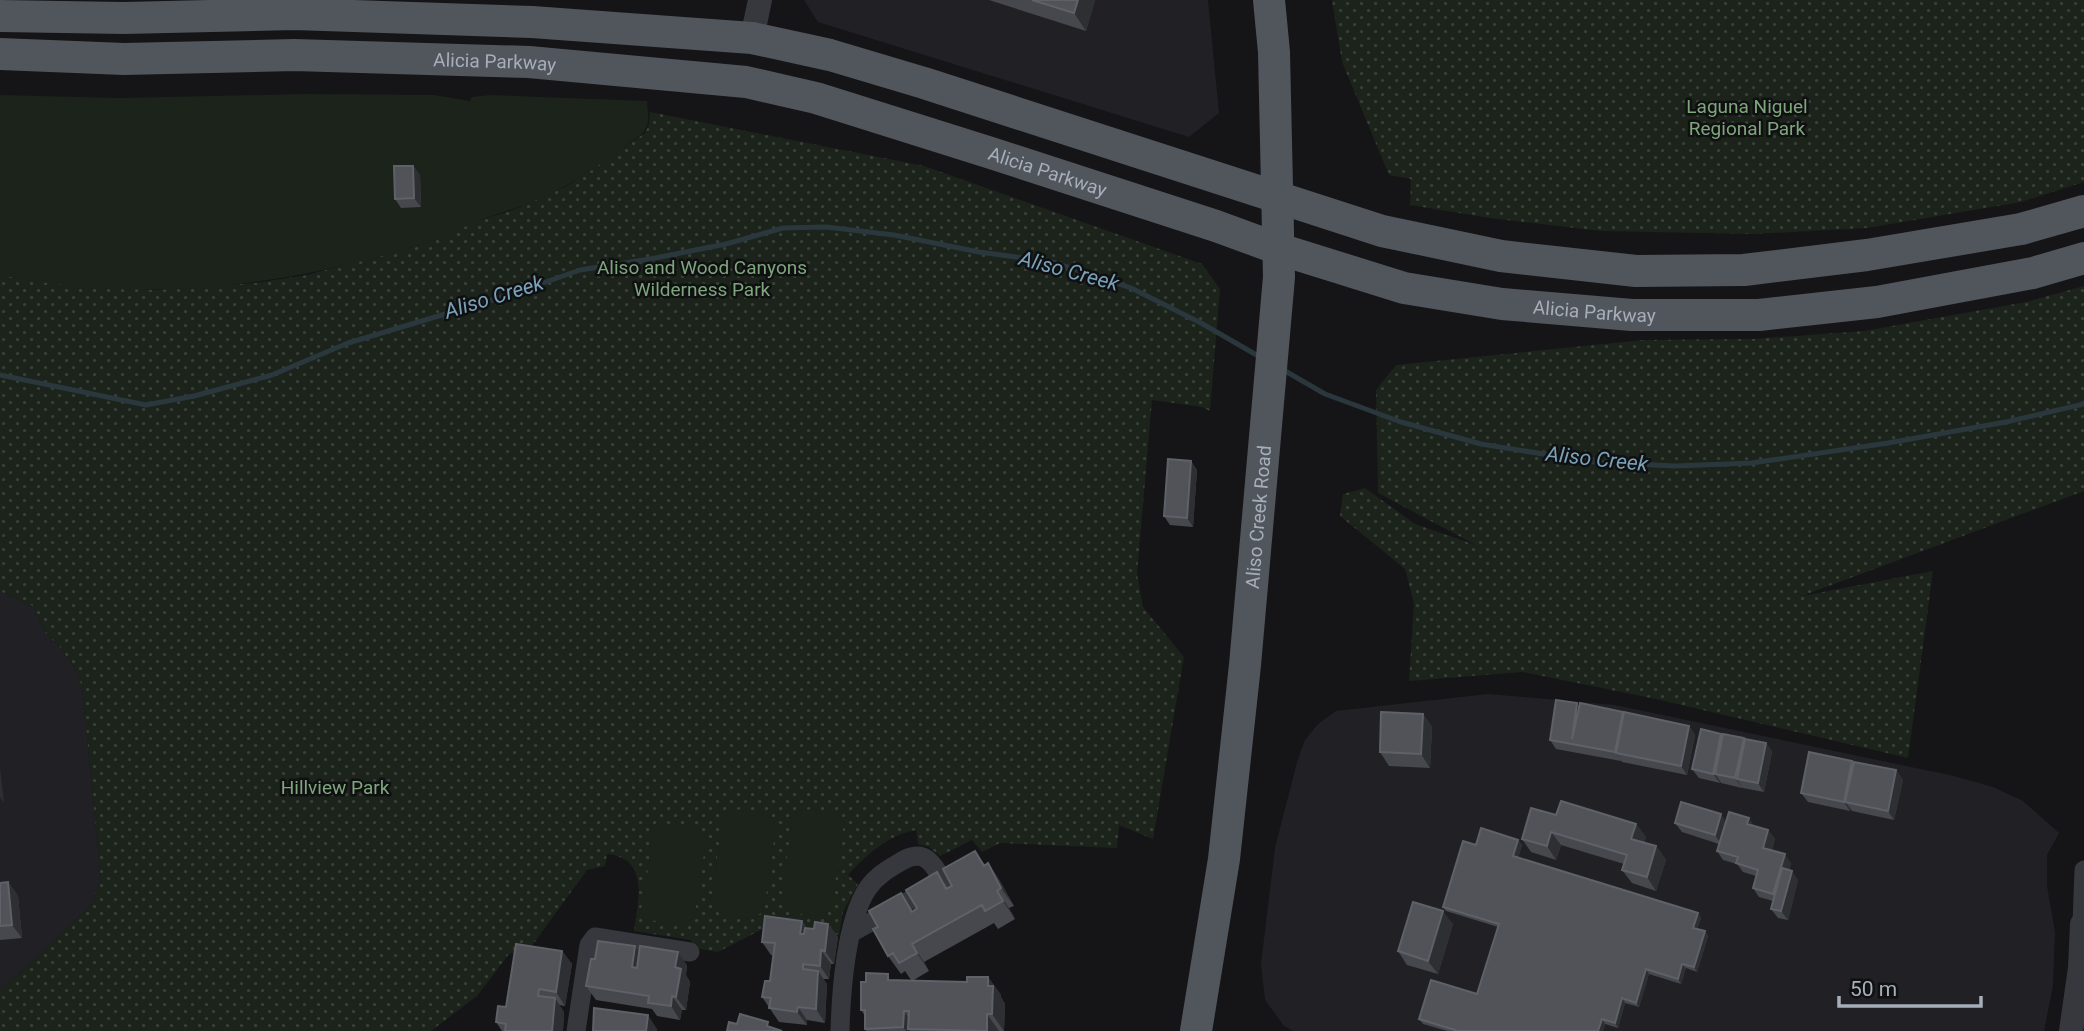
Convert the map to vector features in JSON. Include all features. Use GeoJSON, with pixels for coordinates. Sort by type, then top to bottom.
{"type":"FeatureCollection","features":[{"type":"Feature","properties":{"kind":"main road","name":"Aliso Creek Road"},"geometry":{"type":"LineString","coordinates":[[1196,1031],[1224,859],[1245,665],[1279,263],[1274,52],[1269,0]]}},
{"type":"Feature","properties":{"kind":"main road","name":"Alicia Parkway"},"geometry":{"type":"LineString","coordinates":[[0,16],[124,18],[308,14],[532,22],[752,38],[830,55],[924,83],[1382,231],[1501,256],[1636,271],[1744,270],[1867,256],[2021,229],[2084,211]]}},
{"type":"Feature","properties":{"kind":"main road","name":"Alicia Parkway"},"geometry":{"type":"LineString","coordinates":[[0,54],[124,59],[294,55],[529,62],[746,82],[816,98],[1223,229],[1279,263],[1502,304],[1633,315],[1759,314],[1877,302],[2033,273],[2084,258]]}},
{"type":"Feature","properties":{"kind":"street"},"geometry":{"type":"LineString","coordinates":[[752,38],[760,0]]}},
{"type":"Feature","properties":{"kind":"street"},"geometry":{"type":"LineString","coordinates":[[840,1031],[841,1002],[851,933],[860,902],[870,886],[884,872],[909,857],[918,855],[932,862],[943,881]]}},
{"type":"Feature","properties":{"kind":"street"},"geometry":{"type":"LineString","coordinates":[[851,933],[962,870]]}},
{"type":"Feature","properties":{"kind":"street"},"geometry":{"type":"LineString","coordinates":[[2071,1031],[2080,968],[2084,870]]}},
{"type":"Feature","properties":{"kind":"street"},"geometry":{"type":"LineString","coordinates":[[576,1031],[589,944],[595,937],[690,952]]}},
{"type":"Feature","properties":{"kind":"shaded area"},"geometry":{"type":"Polygon","coordinates":[[[804,0],[1208,0],[1219,113],[1189,137],[818,22],[804,0]]]}},
{"type":"Feature","properties":{"kind":"shaded area"},"geometry":{"type":"Polygon","coordinates":[[[0,591],[33,606],[45,632],[60,647],[76,670],[82,686],[100,870],[99,884],[91,905],[0,989],[0,591]]]}},
{"type":"Feature","properties":{"kind":"shaded area"},"geometry":{"type":"Polygon","coordinates":[[[1488,694],[1615,705],[1954,776],[1993,787],[2023,801],[2059,833],[2047,855],[2047,886],[2055,932],[2053,986],[2044,1031],[1293,1031],[1284,1026],[1265,1000],[1261,964],[1275,848],[1305,740],[1318,724],[1336,711],[1488,694]]]}},
{"type":"Feature","properties":{"kind":"green space","name":"Laguna Niguel Regional Park"},"geometry":{"type":"Polygon","coordinates":[[[1332,0],[2084,0],[2084,182],[2021,202],[1867,228],[1752,234],[1601,231],[1410,205],[1411,179],[1389,175],[1342,62],[1332,0]]]}},
{"type":"Feature","properties":{"kind":"green space"},"geometry":{"type":"Polygon","coordinates":[[[307,94],[434,95],[470,101],[472,97],[490,95],[647,101],[648,119],[642,134],[592,170],[553,193],[436,240],[324,270],[270,280],[163,289],[109,289],[0,275],[0,95],[120,98],[307,94]]]}},
{"type":"Feature","properties":{"kind":"green space"},"geometry":{"type":"Polygon","coordinates":[[[650,112],[924,166],[1202,264],[1220,289],[1210,411],[1202,407],[1152,400],[1137,574],[1143,607],[1184,657],[1153,839],[1119,825],[1117,848],[1000,843],[982,852],[972,840],[940,856],[929,847],[918,844],[916,830],[878,847],[848,875],[858,884],[843,912],[839,935],[772,924],[718,952],[694,948],[691,940],[634,931],[639,895],[635,872],[621,857],[607,854],[605,866],[587,870],[528,951],[509,954],[477,996],[431,1031],[0,1031],[0,989],[91,905],[99,884],[100,870],[82,686],[74,667],[45,632],[33,606],[0,591],[0,275],[154,290],[255,283],[307,275],[432,241],[461,226],[513,210],[567,186],[645,133],[650,112]]]}},
{"type":"Feature","properties":{"kind":"green space"},"geometry":{"type":"Polygon","coordinates":[[[2084,286],[2084,491],[1802,596],[1933,571],[1908,758],[1656,699],[1523,672],[1409,681],[1414,604],[1405,569],[1340,516],[1343,494],[1365,488],[1415,524],[1476,545],[1378,493],[1376,390],[1396,365],[1644,340],[1754,339],[1864,331],[2026,302],[2084,286]]]}},
{"type":"Feature","properties":{"kind":"green space"},"geometry":{"type":"Polygon","coordinates":[[[734,809],[767,813],[776,825],[764,911],[752,919],[719,913],[711,900],[723,817],[734,809]]]}},
{"type":"Feature","properties":{"kind":"green space"},"geometry":{"type":"Polygon","coordinates":[[[803,809],[838,812],[844,823],[831,910],[822,917],[792,913],[781,901],[793,815],[803,809]]]}},
{"type":"Feature","properties":{"kind":"green space"},"geometry":{"type":"Polygon","coordinates":[[[664,824],[700,829],[706,840],[694,919],[680,925],[644,919],[641,911],[654,832],[664,824]]]}},
{"type":"Feature","properties":{"kind":"building"},"geometry":{"type":"Polygon","coordinates":[[[1032,0],[1078,0],[1074,13],[1032,0]]]}},
{"type":"Feature","properties":{"kind":"building"},"geometry":{"type":"Polygon","coordinates":[[[394,166],[413,166],[414,198],[395,199],[394,166]]]}},
{"type":"Feature","properties":{"kind":"building"},"geometry":{"type":"Polygon","coordinates":[[[1168,459],[1191,461],[1187,518],[1164,516],[1168,459]]]}},
{"type":"Feature","properties":{"kind":"building"},"geometry":{"type":"Polygon","coordinates":[[[1556,700],[1577,703],[1572,739],[1580,703],[1623,712],[1615,752],[1550,740],[1556,700]]]}},
{"type":"Feature","properties":{"kind":"building"},"geometry":{"type":"Polygon","coordinates":[[[1381,712],[1423,714],[1421,754],[1380,752],[1381,712]]]}},
{"type":"Feature","properties":{"kind":"building"},"geometry":{"type":"Polygon","coordinates":[[[1624,712],[1689,726],[1681,766],[1616,753],[1624,712]]]}},
{"type":"Feature","properties":{"kind":"building"},"geometry":{"type":"Polygon","coordinates":[[[1701,729],[1721,734],[1713,774],[1692,769],[1701,729]]]}},
{"type":"Feature","properties":{"kind":"building"},"geometry":{"type":"Polygon","coordinates":[[[1723,734],[1744,738],[1735,778],[1715,774],[1723,734]]]}},
{"type":"Feature","properties":{"kind":"building"},"geometry":{"type":"Polygon","coordinates":[[[1745,739],[1766,743],[1758,783],[1737,779],[1745,739]]]}},
{"type":"Feature","properties":{"kind":"building"},"geometry":{"type":"Polygon","coordinates":[[[1809,752],[1852,761],[1844,802],[1801,793],[1809,752]]]}},
{"type":"Feature","properties":{"kind":"building"},"geometry":{"type":"Polygon","coordinates":[[[1854,762],[1896,770],[1888,811],[1845,802],[1854,762]]]}},
{"type":"Feature","properties":{"kind":"building"},"geometry":{"type":"Polygon","coordinates":[[[1561,801],[1636,824],[1631,839],[1656,846],[1647,877],[1622,870],[1627,855],[1551,832],[1547,846],[1522,839],[1531,808],[1556,815],[1561,801]]]}},
{"type":"Feature","properties":{"kind":"building"},"geometry":{"type":"Polygon","coordinates":[[[1681,802],[1721,814],[1715,835],[1675,823],[1681,802]]]}},
{"type":"Feature","properties":{"kind":"building"},"geometry":{"type":"Polygon","coordinates":[[[1729,812],[1749,818],[1747,824],[1768,830],[1763,848],[1785,854],[1773,894],[1753,888],[1758,870],[1736,863],[1738,857],[1717,851],[1729,812]]]}},
{"type":"Feature","properties":{"kind":"building"},"geometry":{"type":"Polygon","coordinates":[[[1481,828],[1518,840],[1513,856],[1698,913],[1693,928],[1705,931],[1694,967],[1682,964],[1678,979],[1646,969],[1636,1003],[1622,998],[1615,1023],[1602,1019],[1598,1031],[1458,1031],[1419,1019],[1431,980],[1477,994],[1499,924],[1443,907],[1463,841],[1476,845],[1481,828]]]}},
{"type":"Feature","properties":{"kind":"building"},"geometry":{"type":"Polygon","coordinates":[[[975,851],[984,866],[988,863],[1001,888],[997,891],[1003,901],[985,911],[982,905],[912,944],[917,953],[899,963],[893,953],[888,956],[873,929],[878,927],[869,911],[901,893],[912,912],[917,908],[906,890],[937,872],[946,889],[952,886],[943,869],[975,851]]]}},
{"type":"Feature","properties":{"kind":"building"},"geometry":{"type":"Polygon","coordinates":[[[1782,868],[1792,871],[1781,911],[1771,909],[1782,868]]]}},
{"type":"Feature","properties":{"kind":"building"},"geometry":{"type":"Polygon","coordinates":[[[8,882],[12,925],[0,926],[0,883],[8,882]]]}},
{"type":"Feature","properties":{"kind":"building"},"geometry":{"type":"Polygon","coordinates":[[[1413,902],[1443,911],[1428,961],[1398,951],[1413,902]]]}},
{"type":"Feature","properties":{"kind":"building"},"geometry":{"type":"Polygon","coordinates":[[[765,916],[802,921],[800,934],[804,934],[805,928],[814,929],[815,922],[828,924],[825,951],[821,950],[820,966],[803,964],[803,969],[818,971],[816,1009],[798,1007],[797,1012],[769,1008],[771,998],[762,997],[765,981],[770,981],[775,943],[762,942],[765,916]]]}},
{"type":"Feature","properties":{"kind":"building"},"geometry":{"type":"Polygon","coordinates":[[[598,941],[635,946],[632,967],[637,968],[640,946],[678,952],[675,967],[681,969],[676,997],[672,996],[671,1006],[648,1003],[649,996],[586,986],[591,959],[595,959],[598,941]]]}},
{"type":"Feature","properties":{"kind":"building"},"geometry":{"type":"Polygon","coordinates":[[[516,944],[562,951],[556,992],[539,989],[538,996],[555,998],[552,1031],[505,1031],[506,1024],[496,1022],[498,1006],[506,1007],[516,944]]]}},
{"type":"Feature","properties":{"kind":"building"},"geometry":{"type":"Polygon","coordinates":[[[866,973],[888,974],[888,980],[967,982],[967,977],[988,977],[988,986],[993,986],[992,1014],[987,1014],[987,1031],[908,1029],[909,1011],[904,1011],[903,1027],[865,1029],[865,1010],[861,1010],[861,982],[866,982],[866,973]]]}},
{"type":"Feature","properties":{"kind":"building"},"geometry":{"type":"Polygon","coordinates":[[[594,1008],[648,1015],[646,1031],[593,1031],[594,1008]]]}},
{"type":"Feature","properties":{"kind":"building"},"geometry":{"type":"Polygon","coordinates":[[[740,1014],[768,1022],[767,1026],[782,1031],[727,1031],[729,1022],[737,1024],[740,1014]]]}},
{"type":"Feature","properties":{"kind":"waterway","name":"Aliso Creek"},"geometry":{"type":"LineString","coordinates":[[0,375],[146,405],[194,396],[272,375],[348,343],[509,295],[580,270],[726,244],[783,228],[826,227],[894,235],[979,252],[1053,262],[1131,288],[1201,323],[1260,357]]}},
{"type":"Feature","properties":{"kind":"waterway","name":"Aliso Creek"},"geometry":{"type":"LineString","coordinates":[[1280,368],[1325,394],[1401,422],[1481,444],[1594,462],[1675,466],[1752,463],[1888,443],[2006,422],[2084,404]]}},
{"type":"Feature","properties":{"kind":"park label","name":"Aliso and Wood Canyons Wilderness Park"},"geometry":{"type":"Point","coordinates":[702,278]}},
{"type":"Feature","properties":{"kind":"park label","name":"Hillview Park"},"geometry":{"type":"Point","coordinates":[335,787]}}]}
